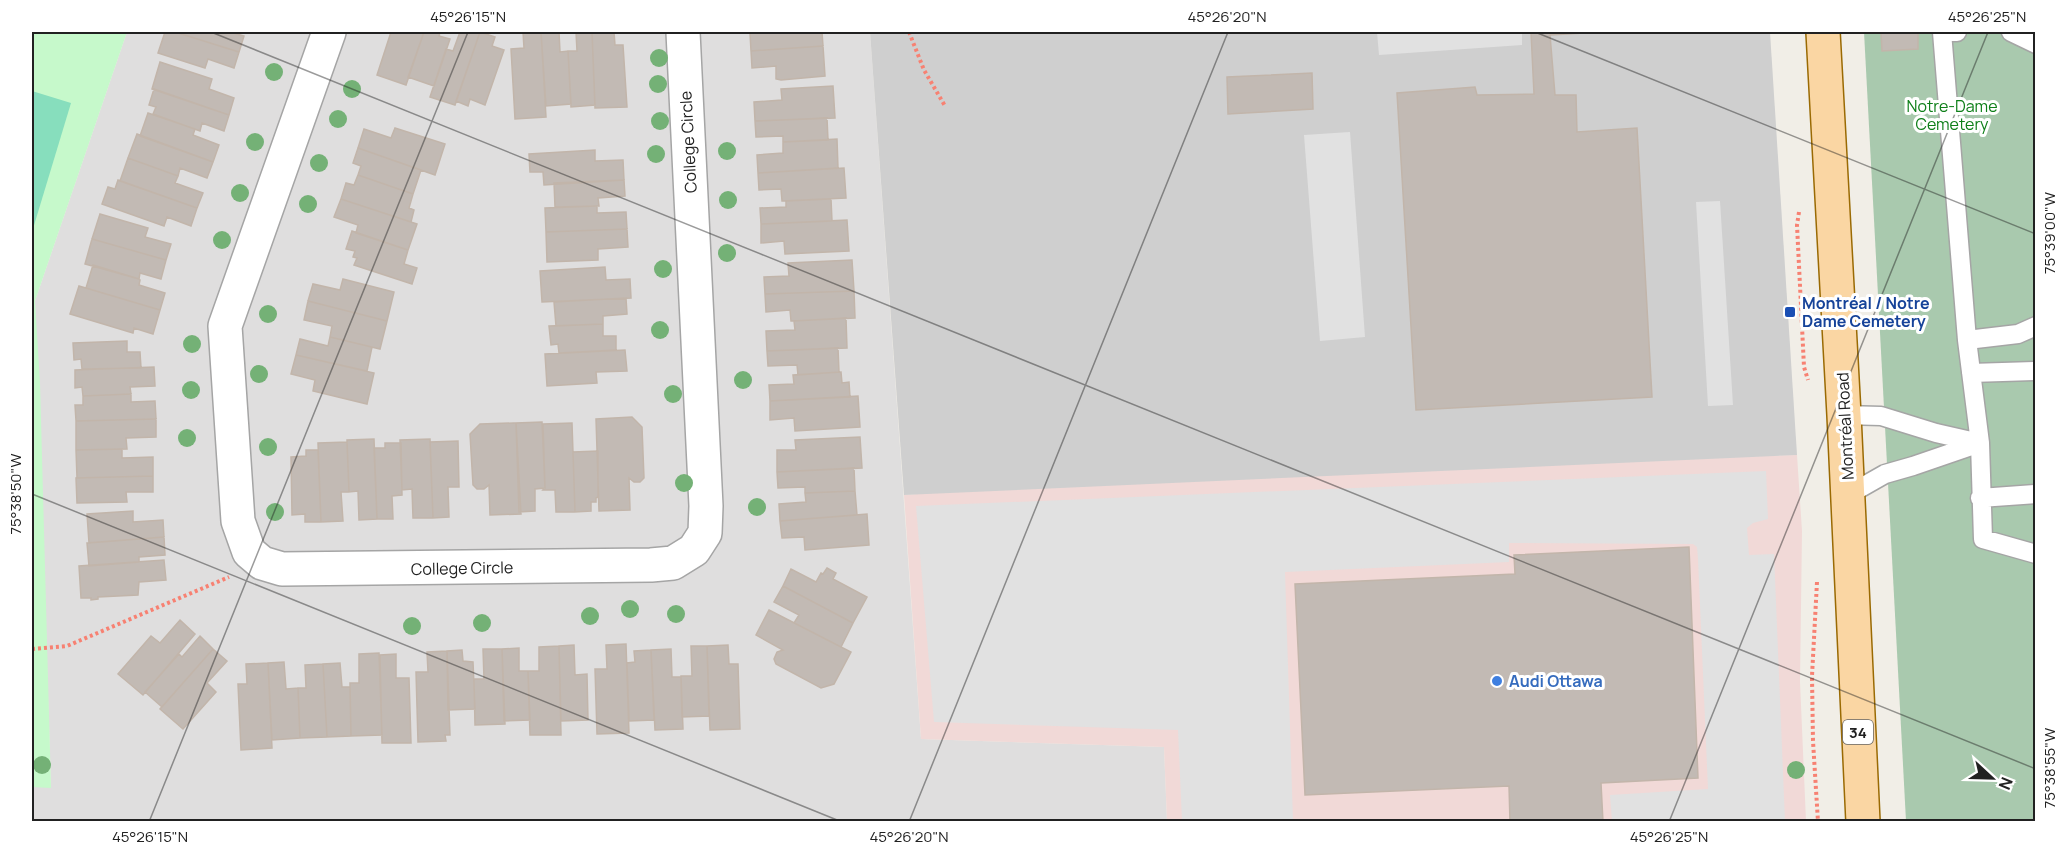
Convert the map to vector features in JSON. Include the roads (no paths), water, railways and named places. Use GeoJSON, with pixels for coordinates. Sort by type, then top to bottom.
{"type":"FeatureCollection","features":[{"type":"Feature","properties":{"kind":"main road","name":"Montréal Road"},"geometry":{"type":"LineString","coordinates":[[1823,32],[1863,822]]}},
{"type":"Feature","properties":{"kind":"street","name":"College Circle"},"geometry":{"type":"LineString","coordinates":[[329,32],[225,326],[238,521],[249,552],[262,563],[282,569],[674,564],[694,550],[705,533],[706,506],[683,32]]}},
{"type":"Feature","properties":{"kind":"lane"},"geometry":{"type":"LineString","coordinates":[[1957,32],[1942,32],[1967,340],[1980,443],[1983,539],[2036,554]]}},
{"type":"Feature","properties":{"kind":"lane"},"geometry":{"type":"LineString","coordinates":[[2011,32],[2036,44]]}},
{"type":"Feature","properties":{"kind":"lane"},"geometry":{"type":"LineString","coordinates":[[1967,340],[2018,334],[2036,326]]}},
{"type":"Feature","properties":{"kind":"lane"},"geometry":{"type":"LineString","coordinates":[[1971,374],[2036,371]]}},
{"type":"Feature","properties":{"kind":"lane"},"geometry":{"type":"LineString","coordinates":[[1844,415],[1881,416],[1936,433],[1980,443]]}},
{"type":"Feature","properties":{"kind":"lane"},"geometry":{"type":"LineString","coordinates":[[1848,495],[1885,474],[1980,443]]}},
{"type":"Feature","properties":{"kind":"lane"},"geometry":{"type":"LineString","coordinates":[[1980,498],[2036,494]]}},
{"type":"Feature","properties":{"kind":"place","name":"Montréal / Notre Dame Cemetery"},"geometry":{"type":"Point","coordinates":[1790,312]}},
{"type":"Feature","properties":{"kind":"place","name":"Audi Ottawa"},"geometry":{"type":"Point","coordinates":[1497,681]}},
{"type":"Feature","properties":{"kind":"park label","name":"Notre-Dame Cemetery"},"geometry":{"type":"Point","coordinates":[1952,115]}}]}
